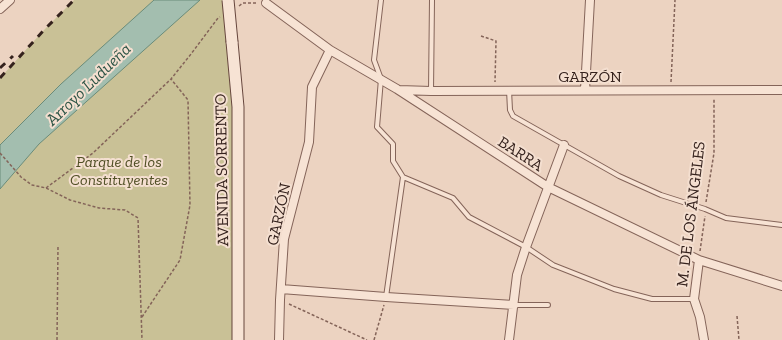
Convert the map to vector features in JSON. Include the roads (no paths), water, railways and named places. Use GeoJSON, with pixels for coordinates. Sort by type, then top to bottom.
{"type":"FeatureCollection","features":[{"type":"Feature","properties":{"kind":"main road","name":"AVENIDA SORRENTO"},"geometry":{"type":"LineString","coordinates":[[233,3],[232,42],[238,107],[238,340]]}},
{"type":"Feature","properties":{"kind":"street"},"geometry":{"type":"LineString","coordinates":[[0,9],[10,0]]}},
{"type":"Feature","properties":{"kind":"street"},"geometry":{"type":"LineString","coordinates":[[585,90],[590,0]]}},
{"type":"Feature","properties":{"kind":"street","name":"BARRA"},"geometry":{"type":"LineString","coordinates":[[268,2],[330,50],[381,79],[548,188],[699,260],[782,286]]}},
{"type":"Feature","properties":{"kind":"street","name":"GARZÓN"},"geometry":{"type":"LineString","coordinates":[[279,340],[284,239],[309,142],[312,87],[330,50]]}},
{"type":"Feature","properties":{"kind":"street","name":"GARZÓN"},"geometry":{"type":"LineString","coordinates":[[398,90],[782,90]]}},
{"type":"Feature","properties":{"kind":"street"},"geometry":{"type":"LineString","coordinates":[[509,340],[517,275],[564,145]]}},
{"type":"Feature","properties":{"kind":"street","name":"M. DE LOS ÁNGELES"},"geometry":{"type":"LineString","coordinates":[[699,260],[694,300],[700,317],[704,340]]}},
{"type":"Feature","properties":{"kind":"street"},"geometry":{"type":"LineString","coordinates":[[281,289],[514,305]]}},
{"type":"Feature","properties":{"kind":"lane"},"geometry":{"type":"LineString","coordinates":[[381,0],[374,60],[381,79],[377,127],[393,144],[393,161],[403,177],[453,198],[469,218],[526,247],[553,265],[614,289],[652,299],[694,300]]}},
{"type":"Feature","properties":{"kind":"lane"},"geometry":{"type":"LineString","coordinates":[[431,90],[432,0]]}},
{"type":"Feature","properties":{"kind":"lane","name":"BARRA"},"geometry":{"type":"LineString","coordinates":[[509,90],[510,110],[513,116],[619,176],[660,195],[726,218],[782,225]]}},
{"type":"Feature","properties":{"kind":"lane"},"geometry":{"type":"LineString","coordinates":[[386,297],[403,177]]}},
{"type":"Feature","properties":{"kind":"lane"},"geometry":{"type":"LineString","coordinates":[[514,305],[548,305]]}},
{"type":"Feature","properties":{"kind":"water","name":"Arroyo Ludueña"},"geometry":{"type":"Polygon","coordinates":[[[154,0],[200,0],[39,144],[0,189],[0,145],[61,84],[154,0]]]}},
{"type":"Feature","properties":{"kind":"railway"},"geometry":{"type":"LineString","coordinates":[[0,78],[74,0]]}},
{"type":"Feature","properties":{"kind":"railway"},"geometry":{"type":"LineString","coordinates":[[0,68],[13,56]]}},
{"type":"Feature","properties":{"kind":"park label","name":"Parque de los Constituyentes"},"geometry":{"type":"Point","coordinates":[119,170]}}]}
